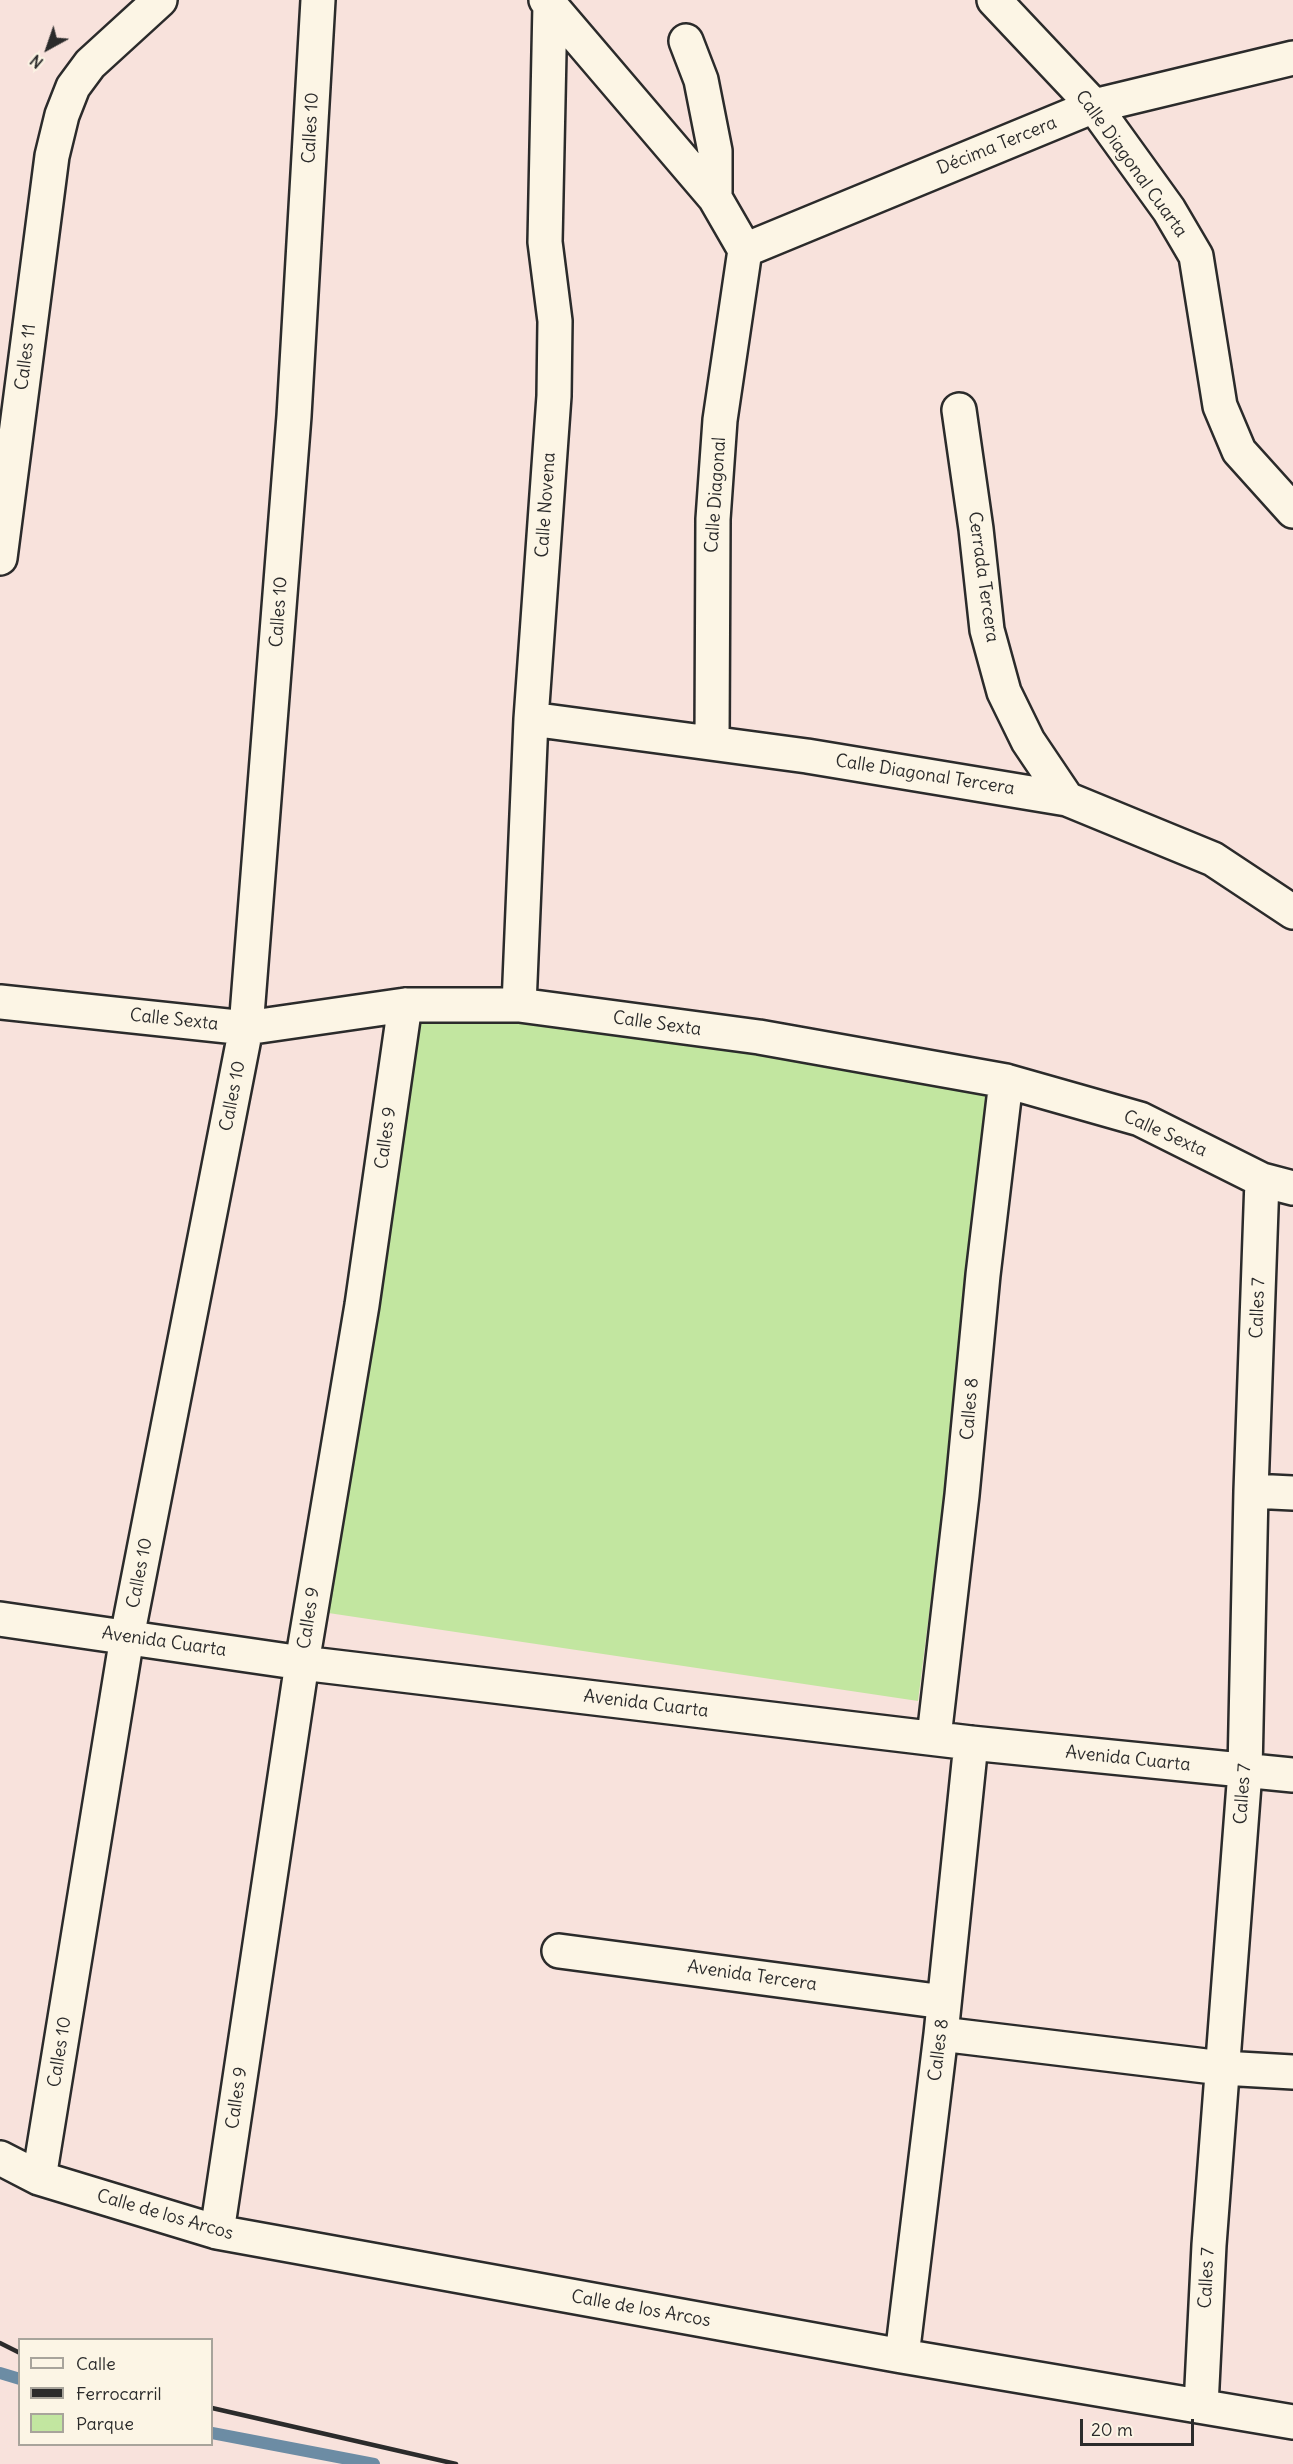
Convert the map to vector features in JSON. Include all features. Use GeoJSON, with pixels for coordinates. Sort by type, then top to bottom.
{"type":"FeatureCollection","features":[{"type":"Feature","properties":{"kind":"street","name":"Calles 11"},"geometry":{"type":"LineString","coordinates":[[0,558],[52,156],[62,116],[73,87],[90,64],[160,0]]}},
{"type":"Feature","properties":{"kind":"street","name":"Calles 10"},"geometry":{"type":"LineString","coordinates":[[39,2178],[127,1637],[246,1028],[293,428],[318,0]]}},
{"type":"Feature","properties":{"kind":"street","name":"Calle Diagonal Cuarta"},"geometry":{"type":"LineString","coordinates":[[994,0],[1094,106],[1169,210],[1196,256],[1220,406],[1239,451],[1293,511]]}},
{"type":"Feature","properties":{"kind":"street"},"geometry":{"type":"LineString","coordinates":[[548,2],[715,198],[745,250]]}},
{"type":"Feature","properties":{"kind":"street","name":"Calle Novena"},"geometry":{"type":"LineString","coordinates":[[519,1005],[531,719],[554,396],[555,321],[545,242],[548,2]]}},
{"type":"Feature","properties":{"kind":"street"},"geometry":{"type":"LineString","coordinates":[[686,41],[701,80],[715,151],[715,198]]}},
{"type":"Feature","properties":{"kind":"street","name":"Décima Tercera"},"geometry":{"type":"LineString","coordinates":[[745,250],[1094,106],[1293,58]]}},
{"type":"Feature","properties":{"kind":"street","name":"Calle Diagonal"},"geometry":{"type":"LineString","coordinates":[[712,742],[713,519],[720,420],[745,250]]}},
{"type":"Feature","properties":{"kind":"street","name":"Cerrada Tercera"},"geometry":{"type":"LineString","coordinates":[[959,410],[987,630],[1004,692],[1028,741],[1067,798]]}},
{"type":"Feature","properties":{"kind":"street","name":"Calle Diagonal Tercera"},"geometry":{"type":"LineString","coordinates":[[531,719],[712,742],[1067,798],[1213,859],[1293,912]]}},
{"type":"Feature","properties":{"kind":"street","name":"Calle Sexta"},"geometry":{"type":"LineString","coordinates":[[0,1002],[246,1028],[405,1005],[519,1005],[759,1037],[1006,1081],[1140,1119],[1278,1184]]}},
{"type":"Feature","properties":{"kind":"street","name":"Calles 9"},"geometry":{"type":"LineString","coordinates":[[217,2232],[302,1663],[362,1305],[405,1005]]}},
{"type":"Feature","properties":{"kind":"street","name":"Calles 8"},"geometry":{"type":"LineString","coordinates":[[934,1737],[1006,1081]]}},
{"type":"Feature","properties":{"kind":"street","name":"Calles 7"},"geometry":{"type":"LineString","coordinates":[[1201,2406],[1222,2068],[1245,1772],[1251,1491],[1278,1184]]}},
{"type":"Feature","properties":{"kind":"street"},"geometry":{"type":"LineString","coordinates":[[1251,1491],[1293,1493]]}},
{"type":"Feature","properties":{"kind":"street","name":"Avenida Cuarta"},"geometry":{"type":"LineString","coordinates":[[0,1619],[302,1663],[971,1743],[1293,1775]]}},
{"type":"Feature","properties":{"kind":"street","name":"Calles 8"},"geometry":{"type":"LineString","coordinates":[[903,2356],[941,2034],[971,1743]]}},
{"type":"Feature","properties":{"kind":"street","name":"Avenida Tercera"},"geometry":{"type":"LineString","coordinates":[[560,1951],[944,2002]]}},
{"type":"Feature","properties":{"kind":"street"},"geometry":{"type":"LineString","coordinates":[[941,2034],[1222,2068],[1293,2073]]}},
{"type":"Feature","properties":{"kind":"street","name":"Calle de los Arcos"},"geometry":{"type":"LineString","coordinates":[[0,2158],[39,2178],[217,2232],[903,2356],[1293,2422]]}},
{"type":"Feature","properties":{"kind":"green space"},"geometry":{"type":"Polygon","coordinates":[[[417,1006],[996,1087],[918,1701],[315,1611],[417,1006]]]}},
{"type":"Feature","properties":{"kind":"waterway"},"geometry":{"type":"LineString","coordinates":[[0,2373],[18,2378]]}},
{"type":"Feature","properties":{"kind":"waterway"},"geometry":{"type":"LineString","coordinates":[[213,2433],[374,2464]]}},
{"type":"Feature","properties":{"kind":"railway"},"geometry":{"type":"LineString","coordinates":[[0,2343],[18,2352]]}},
{"type":"Feature","properties":{"kind":"railway"},"geometry":{"type":"LineString","coordinates":[[213,2408],[456,2464]]}}]}
